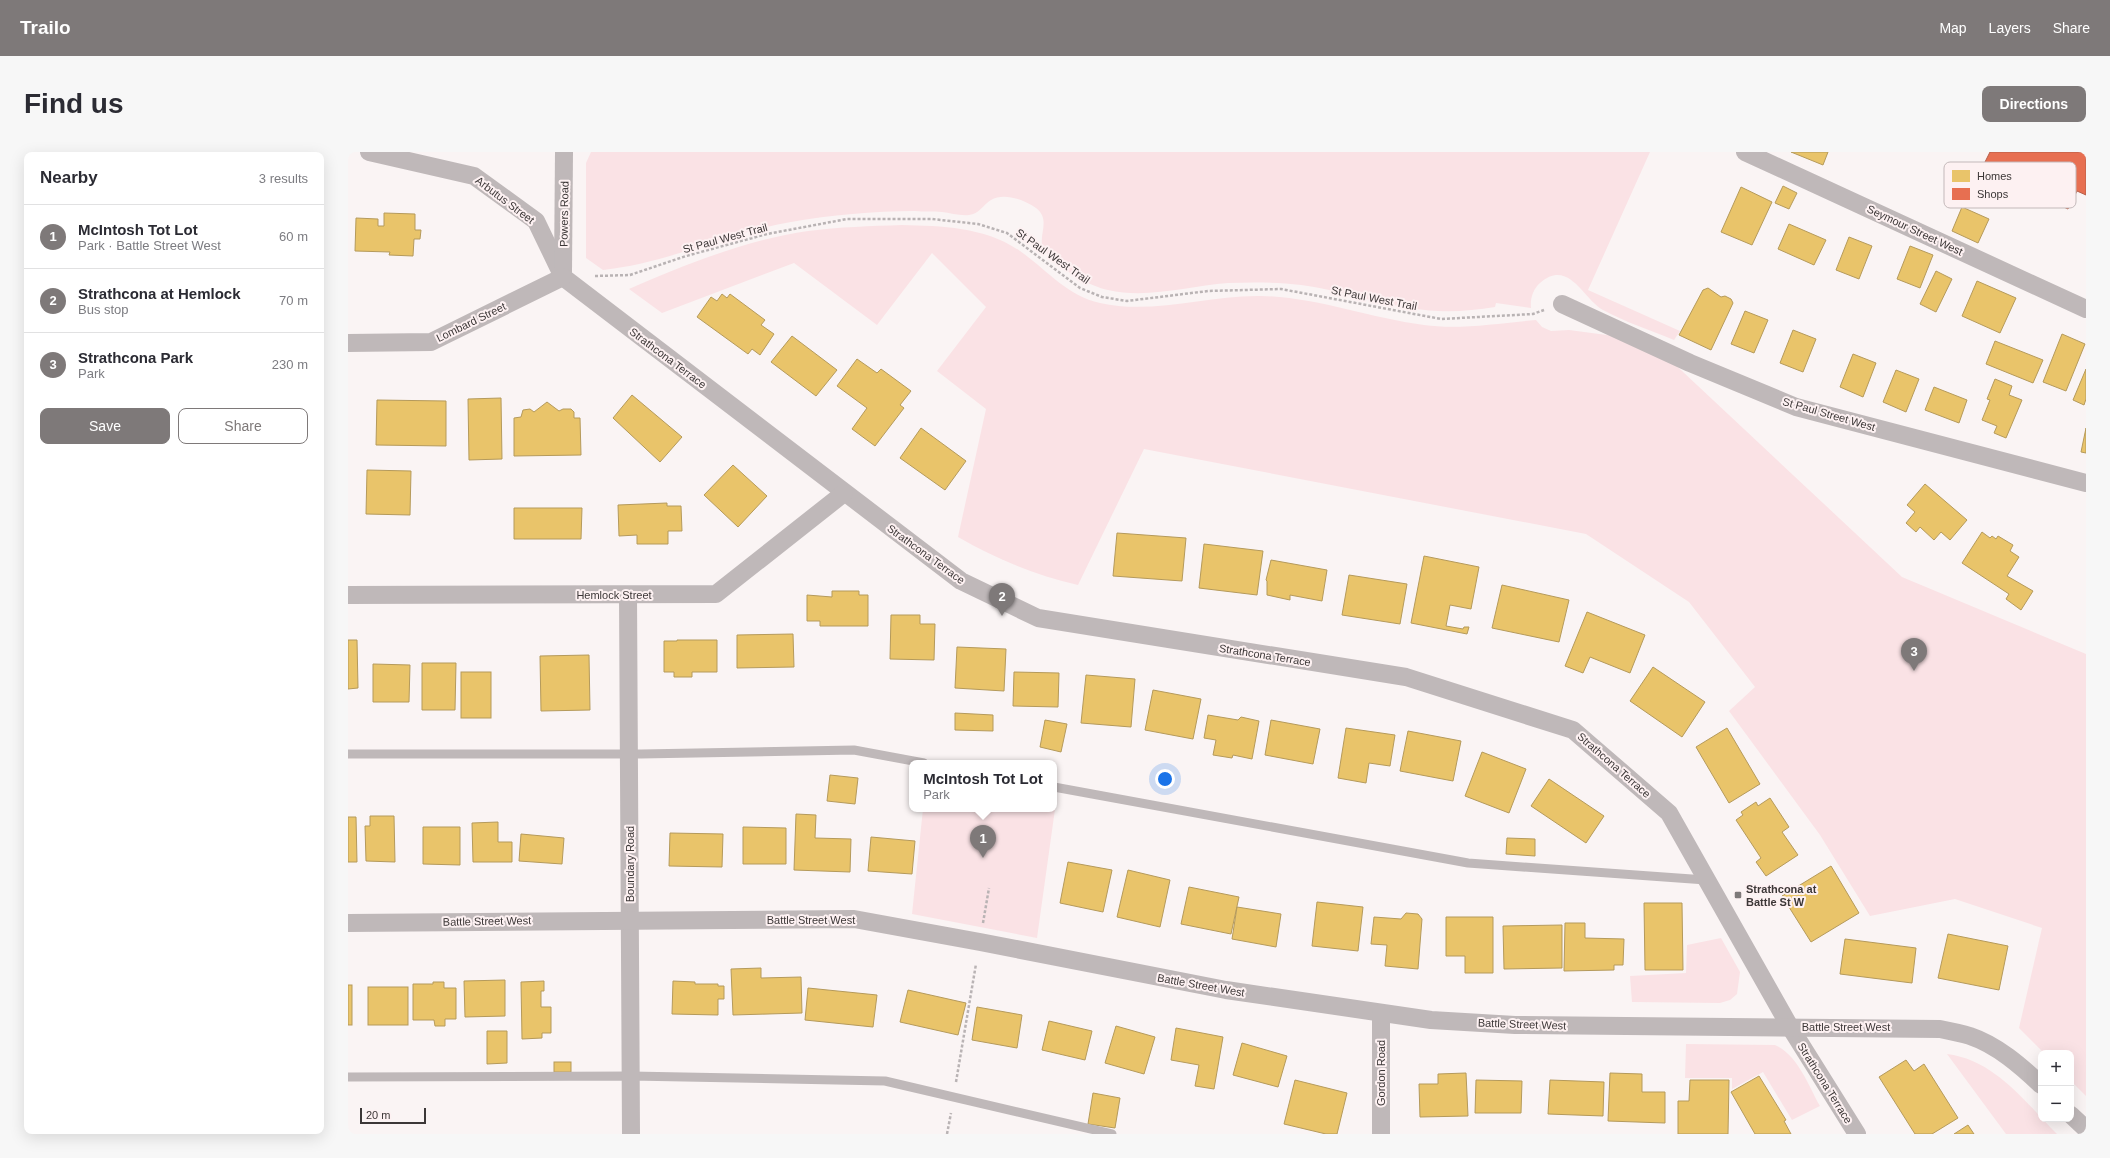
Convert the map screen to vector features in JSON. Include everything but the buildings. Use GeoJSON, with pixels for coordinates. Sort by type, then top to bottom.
{"type":"FeatureCollection","features":[{"type":"Feature","properties":{"kind":"street","name":"Arbutus Street"},"geometry":{"type":"LineString","coordinates":[[368,152],[474,176],[536,221],[563,277]]}},
{"type":"Feature","properties":{"kind":"street","name":"Powers Road"},"geometry":{"type":"LineString","coordinates":[[563,277],[564,152]]}},
{"type":"Feature","properties":{"kind":"street","name":"Seymour Street West"},"geometry":{"type":"LineString","coordinates":[[1745,152],[2086,309]]}},
{"type":"Feature","properties":{"kind":"street","name":"Lombard Street"},"geometry":{"type":"LineString","coordinates":[[348,343],[431,342],[563,277]]}},
{"type":"Feature","properties":{"kind":"street","name":"Strathcona Terrace"},"geometry":{"type":"LineString","coordinates":[[563,277],[961,582],[1038,618],[1406,677],[1573,730],[1669,813],[1790,1027],[1857,1134]]}},
{"type":"Feature","properties":{"kind":"street","name":"St Paul Street West"},"geometry":{"type":"LineString","coordinates":[[1562,304],[1690,363],[1796,407],[2086,483]]}},
{"type":"Feature","properties":{"kind":"street","name":"Hemlock Street"},"geometry":{"type":"LineString","coordinates":[[348,595],[716,594],[844,492]]}},
{"type":"Feature","properties":{"kind":"street","name":"Boundary Road"},"geometry":{"type":"LineString","coordinates":[[628,595],[631,1134]]}},
{"type":"Feature","properties":{"kind":"street","name":"Battle Street West"},"geometry":{"type":"LineString","coordinates":[[348,923],[854,919],[1226,990],[1431,1020],[1515,1026],[1940,1029],[1971,1036],[2003,1053],[2038,1082]]}},
{"type":"Feature","properties":{"kind":"street","name":"Gordon Road"},"geometry":{"type":"LineString","coordinates":[[1380,1013],[1381,1134]]}},
{"type":"Feature","properties":{"kind":"street"},"geometry":{"type":"LineString","coordinates":[[2074,1118],[2086,1129]]}},
{"type":"Feature","properties":{"kind":"lane"},"geometry":{"type":"LineString","coordinates":[[348,754],[629,754],[854,750],[909,760]]}},
{"type":"Feature","properties":{"kind":"lane"},"geometry":{"type":"LineString","coordinates":[[1057,788],[1468,863],[1706,880]]}},
{"type":"Feature","properties":{"kind":"lane"},"geometry":{"type":"LineString","coordinates":[[348,1077],[631,1076],[885,1081],[1112,1134]]}},
{"type":"Feature","properties":{"kind":"path","name":"St Paul West Trail"},"geometry":{"type":"LineString","coordinates":[[563,277],[630,275],[686,256],[766,234],[847,219],[932,219],[978,224],[1007,233],[1080,288],[1102,297],[1127,301],[1208,291],[1282,289],[1442,319],[1533,314],[1562,304]]}},
{"type":"Feature","properties":{"kind":"path"},"geometry":{"type":"LineString","coordinates":[[983,924],[989,888]]}},
{"type":"Feature","properties":{"kind":"path"},"geometry":{"type":"LineString","coordinates":[[947,1134],[976,964]]}},
{"type":"Feature","properties":{"kind":"shaded area"},"geometry":{"type":"Polygon","coordinates":[[[591,152],[1650,152],[1588,290],[1680,331],[1674,340],[1620,318],[1603,310],[1596,305],[1575,283],[1559,275],[1550,277],[1538,285],[1532,294],[1531,308],[1496,303],[1495,307],[1452,311],[1421,310],[1335,291],[1283,283],[1228,283],[1153,293],[1108,290],[1090,284],[1061,267],[1046,252],[1042,245],[1044,221],[1040,212],[1026,202],[1008,197],[991,200],[978,211],[969,215],[915,211],[884,212],[837,215],[791,222],[744,233],[651,261],[603,270],[586,258],[586,163],[591,152]]]}},
{"type":"Feature","properties":{"kind":"shaded area"},"geometry":{"type":"Polygon","coordinates":[[[902,225],[933,226],[978,232],[1007,243],[1030,258],[1067,288],[1088,299],[1100,303],[1140,307],[1180,304],[1221,298],[1261,296],[1302,300],[1383,318],[1424,325],[1451,327],[1536,320],[1542,327],[1551,331],[1569,330],[1614,336],[1666,356],[1902,577],[2086,654],[2086,1096],[2074,1084],[2074,1050],[2041,1050],[2019,1028],[2042,928],[1955,899],[1870,916],[1820,835],[1729,711],[1755,687],[1689,602],[1586,534],[1144,449],[1078,585],[1062,581],[1016,566],[958,537],[986,409],[937,371],[986,307],[932,253],[877,325],[794,263],[662,313],[629,289],[694,262],[763,240],[808,231],[902,225]]]}},
{"type":"Feature","properties":{"kind":"shaded area"},"geometry":{"type":"Polygon","coordinates":[[[923,812],[1055,812],[1037,938],[912,914],[923,812]]]}},
{"type":"Feature","properties":{"kind":"shaded area"},"geometry":{"type":"Polygon","coordinates":[[[1721,938],[1740,972],[1737,994],[1730,1000],[1720,1003],[1632,1002],[1630,976],[1686,973],[1687,945],[1721,938]]]}},
{"type":"Feature","properties":{"kind":"shaded area"},"geometry":{"type":"Polygon","coordinates":[[[1686,1044],[1775,1045],[1790,1056],[1802,1071],[1820,1106],[1792,1120],[1763,1072],[1732,1089],[1732,1078],[1685,1078],[1686,1044]]]}},
{"type":"Feature","properties":{"kind":"shaded area"},"geometry":{"type":"Polygon","coordinates":[[[1947,1054],[1964,1058],[1980,1065],[2008,1084],[2038,1114],[2038,1122],[2046,1122],[2057,1134],[2006,1134],[1947,1054]]]}},
{"type":"Feature","properties":{"kind":"place","name":"Strathcona at Hemlock"},"geometry":{"type":"Point","coordinates":[1002,616]}},
{"type":"Feature","properties":{"kind":"place","name":"Strathcona Park"},"geometry":{"type":"Point","coordinates":[1914,671]}},
{"type":"Feature","properties":{"kind":"place","name":"McIntosh Tot Lot"},"geometry":{"type":"Point","coordinates":[983,858]}},
{"type":"Feature","properties":{"kind":"place","name":"Strathcona at Battle St W"},"geometry":{"type":"Point","coordinates":[1738,895]}}]}
